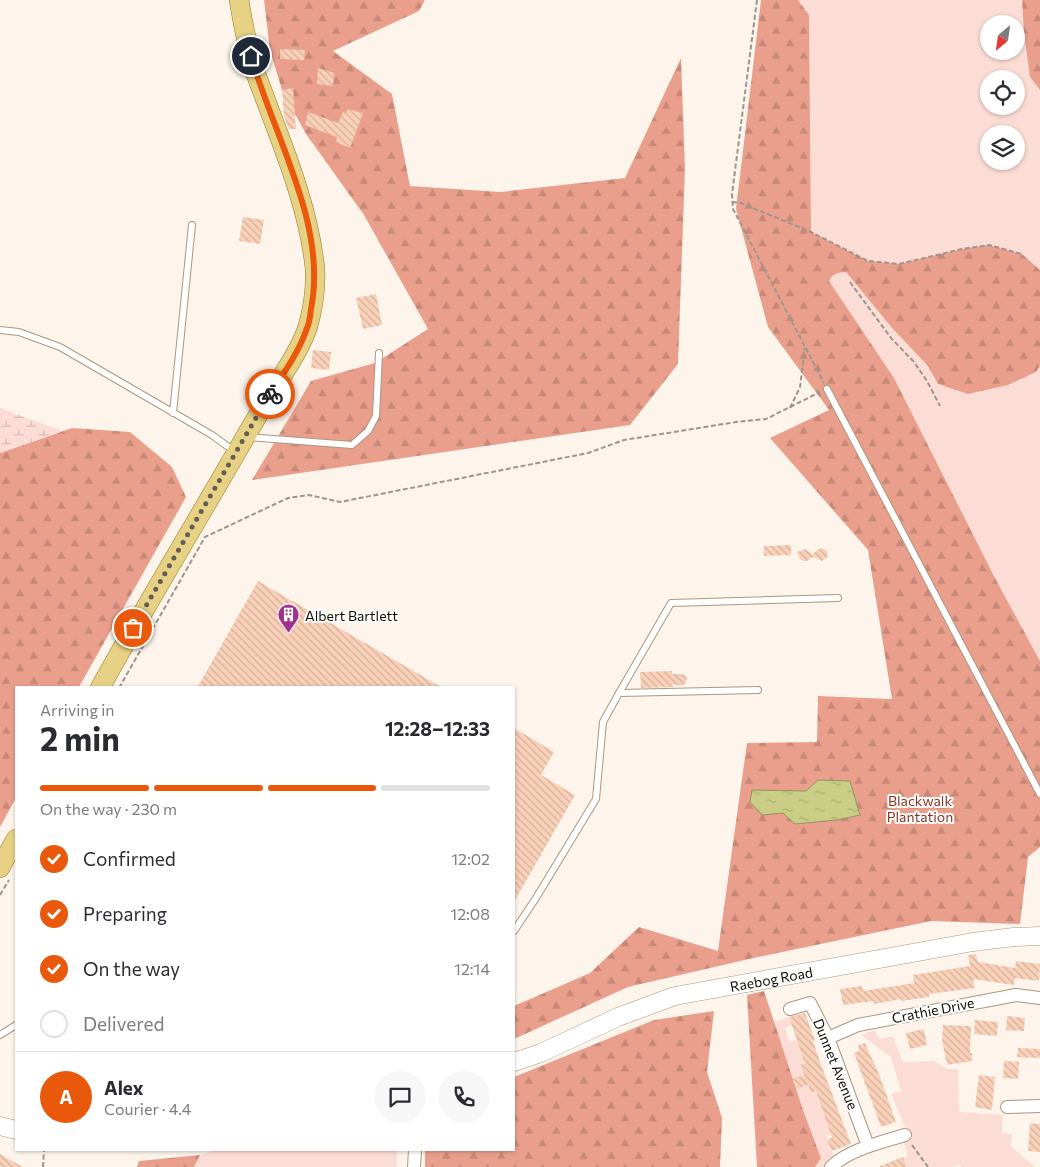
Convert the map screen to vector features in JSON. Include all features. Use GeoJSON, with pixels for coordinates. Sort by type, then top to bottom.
{"type":"FeatureCollection","features":[{"type":"Feature","properties":{"kind":"main road"},"geometry":{"type":"LineString","coordinates":[[101,686],[293,357],[308,327],[315,293],[315,271],[311,238],[297,186],[246,39],[239,0]]}},
{"type":"Feature","properties":{"kind":"main road"},"geometry":{"type":"LineString","coordinates":[[0,868],[15,841]]}},
{"type":"Feature","properties":{"kind":"main road","name":"Raebog Road"},"geometry":{"type":"LineString","coordinates":[[515,1062],[541,1053],[618,1017],[675,996],[973,942],[1040,936]]}},
{"type":"Feature","properties":{"kind":"main road"},"geometry":{"type":"LineString","coordinates":[[0,1126],[15,1130]]}},
{"type":"Feature","properties":{"kind":"street","name":"Crathie Drive"},"geometry":{"type":"LineString","coordinates":[[828,1038],[858,1025],[1016,995],[1040,998]]}},
{"type":"Feature","properties":{"kind":"street","name":"Dunnet Avenue"},"geometry":{"type":"LineString","coordinates":[[790,1009],[810,1003],[828,1038],[868,1146]]}},
{"type":"Feature","properties":{"kind":"street"},"geometry":{"type":"LineString","coordinates":[[1007,1107],[1040,1106]]}},
{"type":"Feature","properties":{"kind":"street"},"geometry":{"type":"LineString","coordinates":[[831,1167],[836,1162],[868,1146],[905,1136]]}},
{"type":"Feature","properties":{"kind":"street"},"geometry":{"type":"LineString","coordinates":[[414,1167],[415,1151]]}},
{"type":"Feature","properties":{"kind":"lane"},"geometry":{"type":"LineString","coordinates":[[173,412],[192,225]]}},
{"type":"Feature","properties":{"kind":"lane"},"geometry":{"type":"LineString","coordinates":[[0,330],[19,332],[60,347],[212,435],[241,445],[352,445],[368,431],[376,416],[379,353]]}},
{"type":"Feature","properties":{"kind":"lane"},"geometry":{"type":"LineString","coordinates":[[827,389],[1040,794]]}},
{"type":"Feature","properties":{"kind":"lane"},"geometry":{"type":"LineString","coordinates":[[515,930],[596,799],[603,722],[671,603],[838,598]]}},
{"type":"Feature","properties":{"kind":"lane"},"geometry":{"type":"LineString","coordinates":[[619,693],[758,690]]}},
{"type":"Feature","properties":{"kind":"lane"},"geometry":{"type":"LineString","coordinates":[[0,1035],[15,1026]]}},
{"type":"Feature","properties":{"kind":"path"},"geometry":{"type":"LineString","coordinates":[[120,686],[205,537],[288,498],[309,495],[340,502],[588,453],[624,440],[766,419],[827,389],[733,210],[732,194],[757,0]]}},
{"type":"Feature","properties":{"kind":"path"},"geometry":{"type":"LineString","coordinates":[[732,202],[741,203],[802,228],[868,261],[899,264],[962,249],[988,245],[1022,254]]}},
{"type":"Feature","properties":{"kind":"path"},"geometry":{"type":"LineString","coordinates":[[850,282],[891,338],[914,362],[927,381],[940,406]]}},
{"type":"Feature","properties":{"kind":"path"},"geometry":{"type":"LineString","coordinates":[[790,408],[800,387],[805,348]]}},
{"type":"Feature","properties":{"kind":"path"},"geometry":{"type":"LineString","coordinates":[[905,1136],[928,1167]]}},
{"type":"Feature","properties":{"kind":"path"},"geometry":{"type":"LineString","coordinates":[[43,1167],[44,1151]]}},
{"type":"Feature","properties":{"kind":"green space"},"geometry":{"type":"Polygon","coordinates":[[[264,0],[425,0],[419,11],[333,51],[392,94],[410,186],[500,192],[625,178],[681,58],[685,168],[678,364],[630,425],[252,480],[311,381],[375,363],[428,329],[364,215],[306,134],[282,90],[270,50],[264,0]]]}},
{"type":"Feature","properties":{"kind":"green space","name":"Blackwalk Plantation"},"geometry":{"type":"Polygon","coordinates":[[[761,0],[798,0],[809,15],[811,232],[868,261],[899,264],[962,249],[989,245],[1022,254],[1040,270],[1040,366],[1036,372],[1008,385],[968,394],[938,384],[928,366],[892,328],[846,272],[832,276],[829,281],[894,378],[995,578],[1040,661],[1040,847],[1028,857],[1020,924],[931,921],[749,959],[628,987],[515,1039],[515,1006],[590,973],[639,927],[718,951],[747,743],[817,742],[818,696],[892,699],[868,550],[770,438],[829,410],[768,327],[736,209],[761,0]]]}},
{"type":"Feature","properties":{"kind":"green space"},"geometry":{"type":"Polygon","coordinates":[[[798,0],[1022,0],[1023,15],[980,15],[980,60],[1025,60],[1025,40],[1030,77],[1040,90],[1040,270],[1022,254],[962,249],[899,264],[868,261],[811,232],[809,15],[798,0]]]}},
{"type":"Feature","properties":{"kind":"green space"},"geometry":{"type":"Polygon","coordinates":[[[1022,0],[1040,0],[1040,90],[1030,77],[1025,40],[1025,15],[1023,15],[1022,0]]]}},
{"type":"Feature","properties":{"kind":"green space"},"geometry":{"type":"Polygon","coordinates":[[[846,272],[892,328],[928,366],[938,384],[1036,372],[1040,366],[1040,661],[995,578],[894,378],[829,281],[832,276],[846,272]]]}},
{"type":"Feature","properties":{"kind":"green space"},"geometry":{"type":"Polygon","coordinates":[[[0,408],[63,431],[0,453],[0,408]]]}},
{"type":"Feature","properties":{"kind":"green space"},"geometry":{"type":"Polygon","coordinates":[[[72,428],[130,432],[172,467],[186,497],[80,686],[15,686],[15,800],[0,827],[0,453],[72,428]]]}},
{"type":"Feature","properties":{"kind":"green space"},"geometry":{"type":"Polygon","coordinates":[[[764,991],[803,1110],[821,1158],[815,1167],[757,1167],[747,995],[764,991]]]}},
{"type":"Feature","properties":{"kind":"green space"},"geometry":{"type":"Polygon","coordinates":[[[714,1011],[707,1072],[722,1118],[720,1167],[425,1167],[425,1151],[515,1151],[515,1077],[654,1020],[714,1011]]]}},
{"type":"Feature","properties":{"kind":"green space"},"geometry":{"type":"Polygon","coordinates":[[[789,1017],[792,1025],[785,1028],[790,1042],[797,1040],[805,1064],[801,1066],[803,1076],[794,1080],[797,1089],[808,1085],[811,1093],[816,1091],[819,1100],[821,1100],[831,1134],[826,1136],[835,1156],[824,1167],[815,1167],[821,1157],[803,1110],[774,1022],[789,1017]]]}},
{"type":"Feature","properties":{"kind":"green space"},"geometry":{"type":"Polygon","coordinates":[[[875,1030],[879,1039],[893,1036],[903,1062],[934,1061],[948,1069],[958,1069],[959,1112],[1003,1115],[1002,1133],[1012,1134],[1011,1146],[1035,1167],[962,1167],[956,1165],[956,1167],[907,1167],[904,1158],[908,1156],[904,1145],[905,1127],[891,1094],[901,1091],[891,1057],[861,1035],[875,1030]]]}},
{"type":"Feature","properties":{"kind":"green space"},"geometry":{"type":"Polygon","coordinates":[[[211,1151],[397,1151],[397,1167],[194,1167],[200,1155],[211,1151]]]}},
{"type":"Feature","properties":{"kind":"green space"},"geometry":{"type":"Polygon","coordinates":[[[200,1155],[194,1167],[137,1167],[139,1161],[200,1155]]]}},
{"type":"Feature","properties":{"kind":"water"},"geometry":{"type":"Polygon","coordinates":[[[818,780],[850,781],[860,815],[837,820],[795,824],[783,813],[762,815],[750,802],[752,790],[806,791],[818,780]]]}},
{"type":"Feature","properties":{"kind":"building"},"geometry":{"type":"Polygon","coordinates":[[[280,49],[305,50],[304,60],[280,59],[280,49]]]}},
{"type":"Feature","properties":{"kind":"building"},"geometry":{"type":"Polygon","coordinates":[[[318,68],[334,73],[333,86],[317,84],[318,68]]]}},
{"type":"Feature","properties":{"kind":"building"},"geometry":{"type":"Polygon","coordinates":[[[293,88],[296,129],[289,129],[284,117],[282,90],[293,88]]]}},
{"type":"Feature","properties":{"kind":"building"},"geometry":{"type":"Polygon","coordinates":[[[348,109],[363,113],[350,148],[336,142],[337,137],[305,125],[308,112],[338,123],[343,112],[346,113],[348,109]]]}},
{"type":"Feature","properties":{"kind":"building"},"geometry":{"type":"Polygon","coordinates":[[[243,217],[264,220],[260,244],[239,241],[243,217]]]}},
{"type":"Feature","properties":{"kind":"building"},"geometry":{"type":"Polygon","coordinates":[[[376,294],[382,325],[363,329],[356,298],[376,294]]]}},
{"type":"Feature","properties":{"kind":"building"},"geometry":{"type":"Polygon","coordinates":[[[313,350],[331,352],[329,370],[311,368],[313,350]]]}},
{"type":"Feature","properties":{"kind":"building"},"geometry":{"type":"Polygon","coordinates":[[[791,545],[791,555],[764,556],[764,546],[791,545]]]}},
{"type":"Feature","properties":{"kind":"building"},"geometry":{"type":"Polygon","coordinates":[[[822,548],[828,553],[827,558],[822,561],[813,557],[803,561],[797,552],[805,549],[813,554],[822,548]]]}},
{"type":"Feature","properties":{"kind":"building","name":"Albert Bartlett"},"geometry":{"type":"Polygon","coordinates":[[[258,581],[440,686],[198,686],[258,581]]]}},
{"type":"Feature","properties":{"kind":"building"},"geometry":{"type":"Polygon","coordinates":[[[672,671],[672,674],[685,675],[687,679],[685,684],[681,686],[673,684],[673,687],[641,688],[640,672],[672,671]]]}},
{"type":"Feature","properties":{"kind":"building"},"geometry":{"type":"Polygon","coordinates":[[[515,729],[554,752],[541,775],[575,795],[515,900],[515,729]]]}},
{"type":"Feature","properties":{"kind":"building"},"geometry":{"type":"Polygon","coordinates":[[[976,954],[978,962],[1015,968],[1016,961],[1040,964],[1039,981],[1015,978],[1014,985],[973,979],[975,988],[929,994],[929,997],[902,1001],[901,999],[874,1004],[874,1001],[843,1005],[840,989],[862,986],[863,991],[914,983],[913,975],[970,966],[968,955],[976,954]]]}},
{"type":"Feature","properties":{"kind":"building"},"geometry":{"type":"Polygon","coordinates":[[[805,1013],[815,1040],[813,1041],[819,1059],[851,1144],[832,1151],[827,1140],[832,1138],[816,1091],[811,1093],[808,1085],[797,1089],[793,1079],[804,1075],[800,1065],[805,1064],[789,1017],[805,1013]]]}},
{"type":"Feature","properties":{"kind":"building"},"geometry":{"type":"Polygon","coordinates":[[[1007,1016],[1025,1018],[1024,1031],[1006,1030],[1007,1016]]]}},
{"type":"Feature","properties":{"kind":"building"},"geometry":{"type":"Polygon","coordinates":[[[975,1020],[998,1022],[997,1036],[974,1034],[975,1020]]]}},
{"type":"Feature","properties":{"kind":"building"},"geometry":{"type":"Polygon","coordinates":[[[943,1025],[971,1026],[970,1053],[972,1053],[972,1061],[947,1065],[942,1040],[943,1025]]]}},
{"type":"Feature","properties":{"kind":"building"},"geometry":{"type":"Polygon","coordinates":[[[924,1029],[927,1045],[910,1049],[906,1033],[924,1029]]]}},
{"type":"Feature","properties":{"kind":"building"},"geometry":{"type":"Polygon","coordinates":[[[865,1043],[879,1074],[896,1122],[881,1127],[854,1053],[859,1051],[858,1045],[865,1043]]]}},
{"type":"Feature","properties":{"kind":"building"},"geometry":{"type":"Polygon","coordinates":[[[1018,1048],[1040,1049],[1040,1058],[1017,1057],[1018,1048]]]}},
{"type":"Feature","properties":{"kind":"building"},"geometry":{"type":"Polygon","coordinates":[[[1004,1061],[1019,1062],[1018,1079],[1003,1078],[1004,1061]]]}},
{"type":"Feature","properties":{"kind":"building"},"geometry":{"type":"Polygon","coordinates":[[[979,1075],[995,1077],[992,1110],[975,1107],[979,1075]]]}},
{"type":"Feature","properties":{"kind":"building"},"geometry":{"type":"Polygon","coordinates":[[[1030,1123],[1040,1124],[1040,1152],[1028,1151],[1030,1123]]]}},
{"type":"Feature","properties":{"kind":"building"},"geometry":{"type":"Polygon","coordinates":[[[0,1154],[23,1167],[0,1167],[0,1154]]]}},
{"type":"Feature","properties":{"kind":"building"},"geometry":{"type":"Polygon","coordinates":[[[903,1157],[907,1167],[880,1167],[880,1166],[903,1157]]]}},
{"type":"Feature","properties":{"kind":"way so far"},"geometry":{"type":"LineString","coordinates":[[133,628],[270,394]]}},
{"type":"Feature","properties":{"kind":"place","name":"Albert Bartlett"},"geometry":{"type":"Point","coordinates":[289,634]}},
{"type":"Feature","properties":{"kind":"route"},"geometry":{"type":"LineString","coordinates":[[251,56],[297,186],[311,238],[315,271],[315,293],[308,327],[293,357],[270,394]]}}]}
